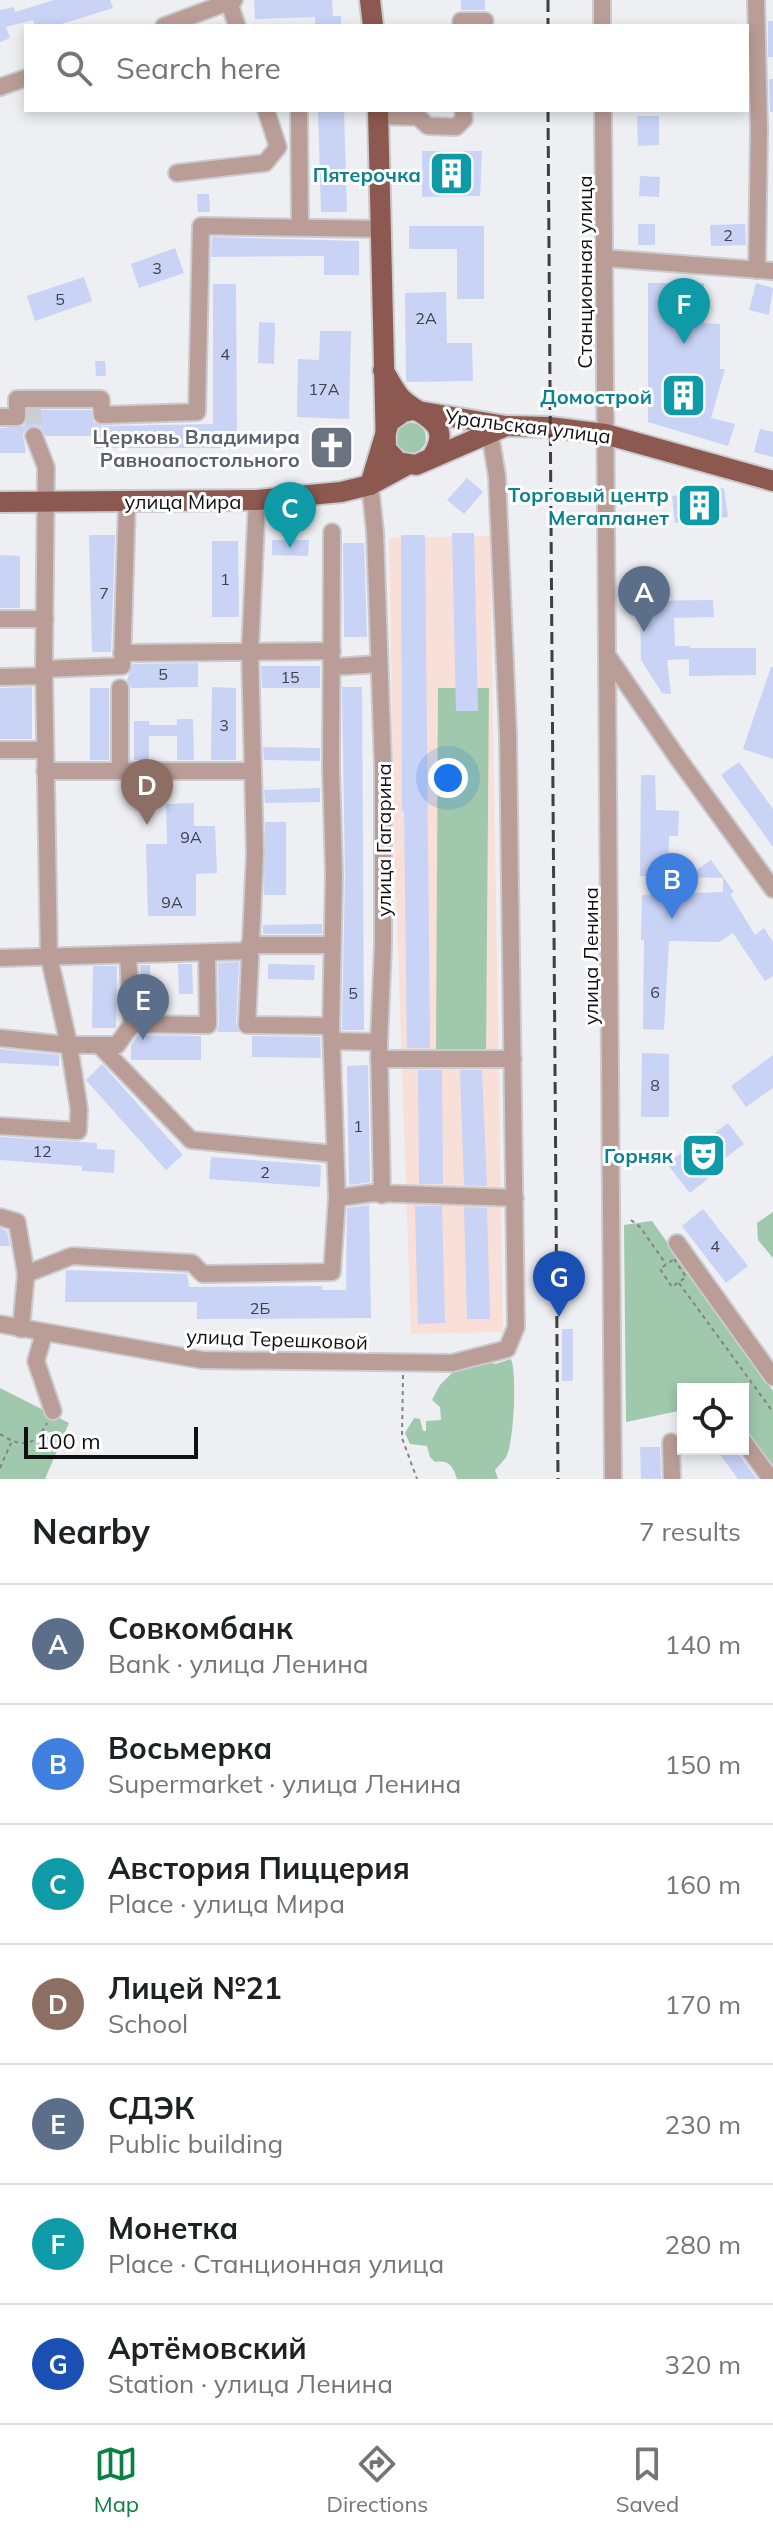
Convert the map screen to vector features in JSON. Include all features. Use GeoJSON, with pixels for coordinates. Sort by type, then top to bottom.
{"type":"FeatureCollection","features":[{"type":"Feature","properties":{"kind":"main road"},"geometry":{"type":"LineString","coordinates":[[370,0],[373,24]]}},
{"type":"Feature","properties":{"kind":"main road"},"geometry":{"type":"LineString","coordinates":[[378,113],[384,440],[391,457],[407,465],[416,465],[498,430]]}},
{"type":"Feature","properties":{"kind":"main road"},"geometry":{"type":"LineString","coordinates":[[383,370],[402,398],[435,423],[439,440],[432,457]]}},
{"type":"Feature","properties":{"kind":"main road"},"geometry":{"type":"LineString","coordinates":[[370,485],[385,431],[395,416],[412,410],[421,412]]}},
{"type":"Feature","properties":{"kind":"main road","name":"Уральская улица"},"geometry":{"type":"LineString","coordinates":[[421,412],[498,430],[549,427],[605,434],[773,481]]}},
{"type":"Feature","properties":{"kind":"main road","name":"улица Мира"},"geometry":{"type":"LineString","coordinates":[[0,502],[257,500],[341,492],[370,485],[407,465]]}},
{"type":"Feature","properties":{"kind":"street"},"geometry":{"type":"LineString","coordinates":[[602,0],[602,24]]}},
{"type":"Feature","properties":{"kind":"street"},"geometry":{"type":"LineString","coordinates":[[604,258],[765,270],[756,0]]}},
{"type":"Feature","properties":{"kind":"street"},"geometry":{"type":"LineString","coordinates":[[169,24],[231,1],[237,24]]}},
{"type":"Feature","properties":{"kind":"street"},"geometry":{"type":"LineString","coordinates":[[461,24],[461,21],[485,21]]}},
{"type":"Feature","properties":{"kind":"street"},"geometry":{"type":"LineString","coordinates":[[0,87],[24,79]]}},
{"type":"Feature","properties":{"kind":"street"},"geometry":{"type":"LineString","coordinates":[[177,173],[265,163],[278,147],[267,112]]}},
{"type":"Feature","properties":{"kind":"street"},"geometry":{"type":"LineString","coordinates":[[299,112],[300,227]]}},
{"type":"Feature","properties":{"kind":"street"},"geometry":{"type":"LineString","coordinates":[[378,113],[418,117],[428,126],[456,127],[464,119],[463,112]]}},
{"type":"Feature","properties":{"kind":"street","name":"Станционная улица"},"geometry":{"type":"LineString","coordinates":[[603,112],[605,434]]}},
{"type":"Feature","properties":{"kind":"street"},"geometry":{"type":"LineString","coordinates":[[0,417],[17,417],[17,399],[33,403],[101,399],[102,415],[197,412],[201,226],[381,229]]}},
{"type":"Feature","properties":{"kind":"street"},"geometry":{"type":"LineString","coordinates":[[337,1198],[373,1193],[515,1198],[508,735],[497,476],[498,430]]}},
{"type":"Feature","properties":{"kind":"street","name":"улица Ленина"},"geometry":{"type":"LineString","coordinates":[[605,434],[613,1479]]}},
{"type":"Feature","properties":{"kind":"street"},"geometry":{"type":"LineString","coordinates":[[0,1126],[78,1131],[79,1109],[69,1045],[49,957],[44,672],[46,467],[34,436]]}},
{"type":"Feature","properties":{"kind":"street","name":"улица Гагарина"},"geometry":{"type":"LineString","coordinates":[[370,485],[375,532],[383,766],[383,945],[379,1042],[382,1195]]}},
{"type":"Feature","properties":{"kind":"street"},"geometry":{"type":"LineString","coordinates":[[257,500],[250,652],[255,853],[247,1025],[379,1042]]}},
{"type":"Feature","properties":{"kind":"street"},"geometry":{"type":"LineString","coordinates":[[0,677],[122,666],[127,501]]}},
{"type":"Feature","properties":{"kind":"street"},"geometry":{"type":"LineString","coordinates":[[26,1274],[72,1256],[192,1263],[203,1274],[332,1272],[337,1198],[331,945],[334,875],[332,532]]}},
{"type":"Feature","properties":{"kind":"street"},"geometry":{"type":"LineString","coordinates":[[0,619],[45,619]]}},
{"type":"Feature","properties":{"kind":"street"},"geometry":{"type":"LineString","coordinates":[[122,653],[250,652],[379,664]]}},
{"type":"Feature","properties":{"kind":"street"},"geometry":{"type":"LineString","coordinates":[[606,653],[773,889]]}},
{"type":"Feature","properties":{"kind":"street"},"geometry":{"type":"LineString","coordinates":[[120,688],[120,770]]}},
{"type":"Feature","properties":{"kind":"street"},"geometry":{"type":"LineString","coordinates":[[0,750],[45,750]]}},
{"type":"Feature","properties":{"kind":"street"},"geometry":{"type":"LineString","coordinates":[[45,771],[251,771]]}},
{"type":"Feature","properties":{"kind":"street"},"geometry":{"type":"LineString","coordinates":[[0,958],[207,953],[331,945]]}},
{"type":"Feature","properties":{"kind":"street"},"geometry":{"type":"LineString","coordinates":[[132,1024],[208,1025],[207,953]]}},
{"type":"Feature","properties":{"kind":"street"},"geometry":{"type":"LineString","coordinates":[[0,1038],[69,1045],[117,1045],[132,1024],[128,955]]}},
{"type":"Feature","properties":{"kind":"street"},"geometry":{"type":"LineString","coordinates":[[99,1045],[191,1140],[335,1154]]}},
{"type":"Feature","properties":{"kind":"street"},"geometry":{"type":"LineString","coordinates":[[379,1059],[513,1059]]}},
{"type":"Feature","properties":{"kind":"street","name":"улица Терешковой"},"geometry":{"type":"LineString","coordinates":[[0,1324],[202,1360],[452,1363],[507,1349],[516,1327],[515,1198]]}},
{"type":"Feature","properties":{"kind":"street"},"geometry":{"type":"LineString","coordinates":[[0,1217],[17,1222],[26,1274],[21,1329]]}},
{"type":"Feature","properties":{"kind":"street"},"geometry":{"type":"LineString","coordinates":[[677,1243],[773,1377]]}},
{"type":"Feature","properties":{"kind":"street"},"geometry":{"type":"LineString","coordinates":[[44,1333],[36,1361],[53,1411]]}},
{"type":"Feature","properties":{"kind":"street"},"geometry":{"type":"LineString","coordinates":[[671,1442],[672,1479]]}},
{"type":"Feature","properties":{"kind":"street"},"geometry":{"type":"LineString","coordinates":[[749,1449],[771,1479]]}},
{"type":"Feature","properties":{"kind":"path"},"geometry":{"type":"LineString","coordinates":[[631,1220],[640,1227],[666,1265]]}},
{"type":"Feature","properties":{"kind":"path"},"geometry":{"type":"LineString","coordinates":[[674,1259],[686,1277],[679,1283],[672,1287],[660,1269],[674,1259]]}},
{"type":"Feature","properties":{"kind":"path"},"geometry":{"type":"LineString","coordinates":[[679,1283],[773,1413]]}},
{"type":"Feature","properties":{"kind":"path"},"geometry":{"type":"LineString","coordinates":[[403,1363],[402,1438],[417,1479]]}},
{"type":"Feature","properties":{"kind":"path"},"geometry":{"type":"LineString","coordinates":[[0,1434],[12,1441],[29,1443],[40,1436],[53,1411]]}},
{"type":"Feature","properties":{"kind":"path"},"geometry":{"type":"LineString","coordinates":[[0,1468],[12,1441]]}},
{"type":"Feature","properties":{"kind":"shaded area"},"geometry":{"type":"Polygon","coordinates":[[[490,536],[503,1332],[411,1334],[394,833],[389,538],[490,536]]]}},
{"type":"Feature","properties":{"kind":"green space"},"geometry":{"type":"Polygon","coordinates":[[[411,423],[422,427],[426,438],[422,449],[411,453],[400,449],[396,438],[400,427],[411,423]]]}},
{"type":"Feature","properties":{"kind":"green space"},"geometry":{"type":"Polygon","coordinates":[[[438,688],[489,688],[486,1056],[436,1055],[438,688]]]}},
{"type":"Feature","properties":{"kind":"green space"},"geometry":{"type":"Polygon","coordinates":[[[773,1212],[773,1258],[758,1240],[757,1223],[773,1212]]]}},
{"type":"Feature","properties":{"kind":"green space"},"geometry":{"type":"Polygon","coordinates":[[[652,1221],[773,1391],[773,1467],[749,1435],[749,1383],[677,1383],[677,1411],[626,1422],[624,1225],[652,1221]]]}},
{"type":"Feature","properties":{"kind":"green space"},"geometry":{"type":"Polygon","coordinates":[[[511,1359],[513,1421],[507,1455],[495,1470],[498,1479],[457,1479],[450,1465],[435,1462],[430,1457],[427,1446],[410,1444],[405,1433],[414,1418],[420,1419],[423,1431],[426,1431],[426,1421],[441,1420],[440,1407],[432,1400],[440,1385],[457,1368],[471,1367],[484,1361],[495,1364],[511,1359]]]}},
{"type":"Feature","properties":{"kind":"green space"},"geometry":{"type":"Polygon","coordinates":[[[0,1388],[69,1423],[45,1479],[0,1479],[0,1388]]]}},
{"type":"Feature","properties":{"kind":"building"},"geometry":{"type":"Polygon","coordinates":[[[54,0],[110,0],[113,8],[61,24],[34,24],[33,20],[6,27],[10,38],[0,42],[0,10],[14,7],[15,12],[54,0]]]}},
{"type":"Feature","properties":{"kind":"building"},"geometry":{"type":"Polygon","coordinates":[[[254,0],[332,0],[333,16],[341,16],[341,24],[315,24],[315,17],[255,19],[254,0]]]}},
{"type":"Feature","properties":{"kind":"building"},"geometry":{"type":"Polygon","coordinates":[[[461,0],[485,0],[485,10],[461,10],[461,0]]]}},
{"type":"Feature","properties":{"kind":"building"},"geometry":{"type":"Polygon","coordinates":[[[768,21],[773,21],[773,57],[768,57],[768,21]]]}},
{"type":"Feature","properties":{"kind":"building"},"geometry":{"type":"Polygon","coordinates":[[[769,79],[773,79],[773,112],[770,112],[769,79]]]}},
{"type":"Feature","properties":{"kind":"building"},"geometry":{"type":"Polygon","coordinates":[[[318,112],[344,112],[347,212],[321,212],[318,112]]]}},
{"type":"Feature","properties":{"kind":"building"},"geometry":{"type":"Polygon","coordinates":[[[637,116],[659,116],[659,145],[638,146],[637,116]]]}},
{"type":"Feature","properties":{"kind":"building","name":"Пятерочка"},"geometry":{"type":"Polygon","coordinates":[[[422,151],[482,151],[480,196],[422,197],[422,151]]]}},
{"type":"Feature","properties":{"kind":"building"},"geometry":{"type":"Polygon","coordinates":[[[640,176],[660,177],[659,197],[639,196],[640,176]]]}},
{"type":"Feature","properties":{"kind":"building"},"geometry":{"type":"Polygon","coordinates":[[[197,194],[209,194],[210,212],[198,212],[197,194]]]}},
{"type":"Feature","properties":{"kind":"building"},"geometry":{"type":"Polygon","coordinates":[[[638,224],[655,224],[655,245],[638,245],[638,224]]]}},
{"type":"Feature","properties":{"kind":"building"},"geometry":{"type":"Polygon","coordinates":[[[745,224],[746,245],[711,246],[710,225],[745,224]]]}},
{"type":"Feature","properties":{"kind":"building"},"geometry":{"type":"Polygon","coordinates":[[[409,226],[484,226],[484,299],[457,299],[457,249],[409,249],[409,226]]]}},
{"type":"Feature","properties":{"kind":"building"},"geometry":{"type":"Polygon","coordinates":[[[212,237],[359,241],[359,275],[324,275],[324,256],[211,257],[212,237]]]}},
{"type":"Feature","properties":{"kind":"building"},"geometry":{"type":"Polygon","coordinates":[[[175,248],[184,273],[139,288],[131,264],[175,248]]]}},
{"type":"Feature","properties":{"kind":"building"},"geometry":{"type":"Polygon","coordinates":[[[84,277],[92,301],[35,321],[27,296],[84,277]]]}},
{"type":"Feature","properties":{"kind":"building"},"geometry":{"type":"Polygon","coordinates":[[[648,283],[704,283],[704,323],[720,324],[720,369],[725,369],[711,418],[735,424],[728,446],[648,422],[648,283]]]}},
{"type":"Feature","properties":{"kind":"building"},"geometry":{"type":"Polygon","coordinates":[[[756,283],[773,288],[769,315],[749,310],[756,283]]]}},
{"type":"Feature","properties":{"kind":"building"},"geometry":{"type":"Polygon","coordinates":[[[213,284],[236,284],[237,448],[96,448],[96,436],[46,436],[35,425],[23,434],[26,453],[0,453],[0,428],[23,426],[27,422],[28,410],[91,410],[93,422],[102,426],[213,424],[213,284]]]}},
{"type":"Feature","properties":{"kind":"building"},"geometry":{"type":"Polygon","coordinates":[[[446,292],[447,343],[472,343],[473,381],[406,382],[405,293],[446,292]]]}},
{"type":"Feature","properties":{"kind":"building"},"geometry":{"type":"Polygon","coordinates":[[[259,322],[275,323],[274,364],[258,363],[259,322]]]}},
{"type":"Feature","properties":{"kind":"building"},"geometry":{"type":"Polygon","coordinates":[[[320,331],[351,331],[349,419],[297,417],[298,359],[319,360],[320,331]]]}},
{"type":"Feature","properties":{"kind":"building"},"geometry":{"type":"Polygon","coordinates":[[[95,361],[105,361],[106,376],[96,376],[95,361]]]}},
{"type":"Feature","properties":{"kind":"building"},"geometry":{"type":"Polygon","coordinates":[[[760,429],[773,432],[773,457],[754,452],[760,429]]]}},
{"type":"Feature","properties":{"kind":"building","name":"Церковь Владимира Равноапостольного"},"geometry":{"type":"Polygon","coordinates":[[[325,439],[337,442],[342,449],[335,455],[324,451],[325,439]]]}},
{"type":"Feature","properties":{"kind":"building"},"geometry":{"type":"Polygon","coordinates":[[[467,478],[483,492],[464,514],[447,500],[467,478]]]}},
{"type":"Feature","properties":{"kind":"building","name":"Торговый центр Мегапланет"},"geometry":{"type":"Polygon","coordinates":[[[724,488],[728,517],[675,523],[672,496],[724,488]]]}},
{"type":"Feature","properties":{"kind":"building"},"geometry":{"type":"Polygon","coordinates":[[[452,533],[474,533],[478,711],[456,711],[452,533]]]}},
{"type":"Feature","properties":{"kind":"building"},"geometry":{"type":"Polygon","coordinates":[[[89,535],[115,535],[111,652],[92,652],[89,535]]]}},
{"type":"Feature","properties":{"kind":"building"},"geometry":{"type":"Polygon","coordinates":[[[401,535],[425,535],[430,1048],[407,1048],[401,535]]]}},
{"type":"Feature","properties":{"kind":"building"},"geometry":{"type":"Polygon","coordinates":[[[272,540],[309,540],[308,556],[272,555],[272,540]]]}},
{"type":"Feature","properties":{"kind":"building"},"geometry":{"type":"Polygon","coordinates":[[[212,541],[238,541],[239,617],[212,617],[212,541]]]}},
{"type":"Feature","properties":{"kind":"building"},"geometry":{"type":"Polygon","coordinates":[[[343,543],[364,543],[367,637],[344,637],[343,543]]]}},
{"type":"Feature","properties":{"kind":"building"},"geometry":{"type":"Polygon","coordinates":[[[0,555],[20,556],[20,608],[0,608],[0,555]]]}},
{"type":"Feature","properties":{"kind":"building"},"geometry":{"type":"Polygon","coordinates":[[[713,600],[714,617],[674,618],[675,646],[756,648],[756,675],[689,676],[689,659],[667,660],[671,694],[662,693],[641,660],[640,601],[713,600]]]}},
{"type":"Feature","properties":{"kind":"building"},"geometry":{"type":"Polygon","coordinates":[[[198,663],[198,687],[131,688],[127,680],[133,664],[198,663]]]}},
{"type":"Feature","properties":{"kind":"building"},"geometry":{"type":"Polygon","coordinates":[[[261,666],[320,666],[320,688],[262,688],[261,666]]]}},
{"type":"Feature","properties":{"kind":"building"},"geometry":{"type":"Polygon","coordinates":[[[773,667],[773,759],[743,749],[773,667]]]}},
{"type":"Feature","properties":{"kind":"building"},"geometry":{"type":"Polygon","coordinates":[[[32,687],[32,739],[0,739],[0,688],[32,687]]]}},
{"type":"Feature","properties":{"kind":"building"},"geometry":{"type":"Polygon","coordinates":[[[212,687],[236,688],[236,760],[211,760],[212,687]]]}},
{"type":"Feature","properties":{"kind":"building"},"geometry":{"type":"Polygon","coordinates":[[[342,687],[362,687],[364,1030],[342,1030],[345,875],[342,687]]]}},
{"type":"Feature","properties":{"kind":"building"},"geometry":{"type":"Polygon","coordinates":[[[90,688],[109,688],[109,760],[90,760],[90,688]]]}},
{"type":"Feature","properties":{"kind":"building"},"geometry":{"type":"Polygon","coordinates":[[[177,719],[193,719],[194,760],[177,760],[177,736],[149,736],[149,760],[134,760],[134,721],[149,721],[149,725],[177,725],[177,719]]]}},
{"type":"Feature","properties":{"kind":"building"},"geometry":{"type":"Polygon","coordinates":[[[263,747],[320,748],[320,761],[264,760],[263,747]]]}},
{"type":"Feature","properties":{"kind":"building"},"geometry":{"type":"Polygon","coordinates":[[[739,762],[773,809],[773,847],[721,775],[739,762]]]}},
{"type":"Feature","properties":{"kind":"building"},"geometry":{"type":"Polygon","coordinates":[[[641,775],[655,775],[656,810],[679,811],[678,836],[669,836],[668,877],[640,876],[641,775]]]}},
{"type":"Feature","properties":{"kind":"building"},"geometry":{"type":"Polygon","coordinates":[[[134,785],[146,785],[146,811],[135,811],[134,785]]]}},
{"type":"Feature","properties":{"kind":"building"},"geometry":{"type":"Polygon","coordinates":[[[320,788],[320,802],[265,803],[264,790],[320,788]]]}},
{"type":"Feature","properties":{"kind":"building"},"geometry":{"type":"Polygon","coordinates":[[[194,803],[194,826],[215,826],[217,873],[196,874],[196,916],[148,916],[146,844],[167,844],[166,804],[194,803]]]}},
{"type":"Feature","properties":{"kind":"building"},"geometry":{"type":"Polygon","coordinates":[[[265,822],[286,822],[286,895],[264,895],[265,822]]]}},
{"type":"Feature","properties":{"kind":"building"},"geometry":{"type":"Polygon","coordinates":[[[711,860],[734,892],[730,894],[755,935],[764,928],[773,942],[773,976],[765,981],[733,933],[719,942],[669,941],[664,1030],[643,1029],[642,895],[723,892],[723,878],[686,877],[711,860]]]}},
{"type":"Feature","properties":{"kind":"building"},"geometry":{"type":"Polygon","coordinates":[[[322,924],[322,934],[263,934],[263,925],[322,924]]]}},
{"type":"Feature","properties":{"kind":"building"},"geometry":{"type":"Polygon","coordinates":[[[239,962],[236,1024],[239,1032],[217,1032],[218,963],[239,962]]]}},
{"type":"Feature","properties":{"kind":"building"},"geometry":{"type":"Polygon","coordinates":[[[178,964],[192,964],[193,994],[179,994],[178,964]]]}},
{"type":"Feature","properties":{"kind":"building"},"geometry":{"type":"Polygon","coordinates":[[[268,964],[315,965],[314,980],[268,979],[268,964]]]}},
{"type":"Feature","properties":{"kind":"building"},"geometry":{"type":"Polygon","coordinates":[[[140,965],[150,965],[151,990],[141,990],[140,965]]]}},
{"type":"Feature","properties":{"kind":"building"},"geometry":{"type":"Polygon","coordinates":[[[93,966],[117,966],[116,1028],[92,1028],[93,966]]]}},
{"type":"Feature","properties":{"kind":"building"},"geometry":{"type":"Polygon","coordinates":[[[138,1035],[201,1036],[201,1060],[131,1060],[131,1045],[138,1035]]]}},
{"type":"Feature","properties":{"kind":"building"},"geometry":{"type":"Polygon","coordinates":[[[252,1036],[320,1037],[321,1058],[252,1057],[252,1036]]]}},
{"type":"Feature","properties":{"kind":"building"},"geometry":{"type":"Polygon","coordinates":[[[0,1049],[59,1055],[59,1066],[0,1063],[0,1049]]]}},
{"type":"Feature","properties":{"kind":"building"},"geometry":{"type":"Polygon","coordinates":[[[642,1053],[669,1054],[669,1117],[641,1117],[642,1053]]]}},
{"type":"Feature","properties":{"kind":"building"},"geometry":{"type":"Polygon","coordinates":[[[773,1055],[773,1088],[746,1107],[731,1086],[773,1055]]]}},
{"type":"Feature","properties":{"kind":"building"},"geometry":{"type":"Polygon","coordinates":[[[102,1064],[183,1155],[166,1170],[86,1080],[102,1064]]]}},
{"type":"Feature","properties":{"kind":"building"},"geometry":{"type":"Polygon","coordinates":[[[368,1065],[370,1182],[349,1185],[347,1066],[368,1065]]]}},
{"type":"Feature","properties":{"kind":"building"},"geometry":{"type":"Polygon","coordinates":[[[418,1070],[442,1070],[443,1184],[419,1184],[418,1070]]]}},
{"type":"Feature","properties":{"kind":"building"},"geometry":{"type":"Polygon","coordinates":[[[460,1070],[482,1070],[487,1186],[464,1185],[460,1070]]]}},
{"type":"Feature","properties":{"kind":"building","name":"Горняк"},"geometry":{"type":"Polygon","coordinates":[[[728,1123],[744,1144],[713,1167],[716,1172],[690,1193],[667,1164],[728,1123]]]}},
{"type":"Feature","properties":{"kind":"building"},"geometry":{"type":"Polygon","coordinates":[[[0,1137],[97,1143],[97,1149],[115,1150],[114,1173],[82,1171],[82,1166],[0,1160],[0,1137]]]}},
{"type":"Feature","properties":{"kind":"building"},"geometry":{"type":"Polygon","coordinates":[[[211,1157],[321,1165],[320,1187],[209,1179],[211,1157]]]}},
{"type":"Feature","properties":{"kind":"building"},"geometry":{"type":"Polygon","coordinates":[[[369,1205],[371,1318],[197,1319],[197,1302],[65,1302],[66,1270],[187,1274],[189,1287],[322,1286],[322,1290],[346,1290],[347,1208],[369,1205]]]}},
{"type":"Feature","properties":{"kind":"building"},"geometry":{"type":"Polygon","coordinates":[[[415,1206],[442,1206],[445,1323],[418,1324],[415,1206]]]}},
{"type":"Feature","properties":{"kind":"building"},"geometry":{"type":"Polygon","coordinates":[[[464,1207],[487,1208],[490,1319],[467,1319],[464,1207]]]}},
{"type":"Feature","properties":{"kind":"building"},"geometry":{"type":"Polygon","coordinates":[[[703,1209],[748,1266],[726,1283],[682,1226],[703,1209]]]}},
{"type":"Feature","properties":{"kind":"building"},"geometry":{"type":"Polygon","coordinates":[[[0,1228],[7,1231],[10,1246],[0,1246],[0,1228]]]}},
{"type":"Feature","properties":{"kind":"building"},"geometry":{"type":"Polygon","coordinates":[[[562,1329],[573,1329],[573,1381],[562,1381],[562,1329]]]}},
{"type":"Feature","properties":{"kind":"building"},"geometry":{"type":"Polygon","coordinates":[[[640,1447],[660,1447],[661,1479],[641,1479],[640,1447]]]}},
{"type":"Feature","properties":{"kind":"building"},"geometry":{"type":"Polygon","coordinates":[[[720,1455],[739,1455],[757,1479],[738,1479],[720,1455]]]}},
{"type":"Feature","properties":{"kind":"tunnel"},"geometry":{"type":"LineString","coordinates":[[33,408],[34,436]]}},
{"type":"Feature","properties":{"kind":"railway"},"geometry":{"type":"LineString","coordinates":[[548,0],[548,24]]}},
{"type":"Feature","properties":{"kind":"railway"},"geometry":{"type":"LineString","coordinates":[[548,112],[558,1479]]}},
{"type":"Feature","properties":{"kind":"place","name":"Пятерочка"},"geometry":{"type":"Point","coordinates":[452,174]}},
{"type":"Feature","properties":{"kind":"place","name":"Монетка"},"geometry":{"type":"Point","coordinates":[684,344]}},
{"type":"Feature","properties":{"kind":"place","name":"Домострой"},"geometry":{"type":"Point","coordinates":[683,396]}},
{"type":"Feature","properties":{"kind":"place","name":"Церковь Владимира Равноапостольного"},"geometry":{"type":"Point","coordinates":[331,447]}},
{"type":"Feature","properties":{"kind":"place","name":"Торговый центр Мегапланет"},"geometry":{"type":"Point","coordinates":[700,506]}},
{"type":"Feature","properties":{"kind":"place","name":"Австория Пиццерия"},"geometry":{"type":"Point","coordinates":[290,548]}},
{"type":"Feature","properties":{"kind":"place","name":"Совкомбанк"},"geometry":{"type":"Point","coordinates":[644,632]}},
{"type":"Feature","properties":{"kind":"place","name":"Лицей №21"},"geometry":{"type":"Point","coordinates":[147,825]}},
{"type":"Feature","properties":{"kind":"place","name":"Восьмерка"},"geometry":{"type":"Point","coordinates":[672,919]}},
{"type":"Feature","properties":{"kind":"place","name":"СДЭК"},"geometry":{"type":"Point","coordinates":[143,1040]}},
{"type":"Feature","properties":{"kind":"place","name":"Горняк"},"geometry":{"type":"Point","coordinates":[704,1155]}},
{"type":"Feature","properties":{"kind":"place","name":"Артёмовский"},"geometry":{"type":"Point","coordinates":[559,1317]}}]}
